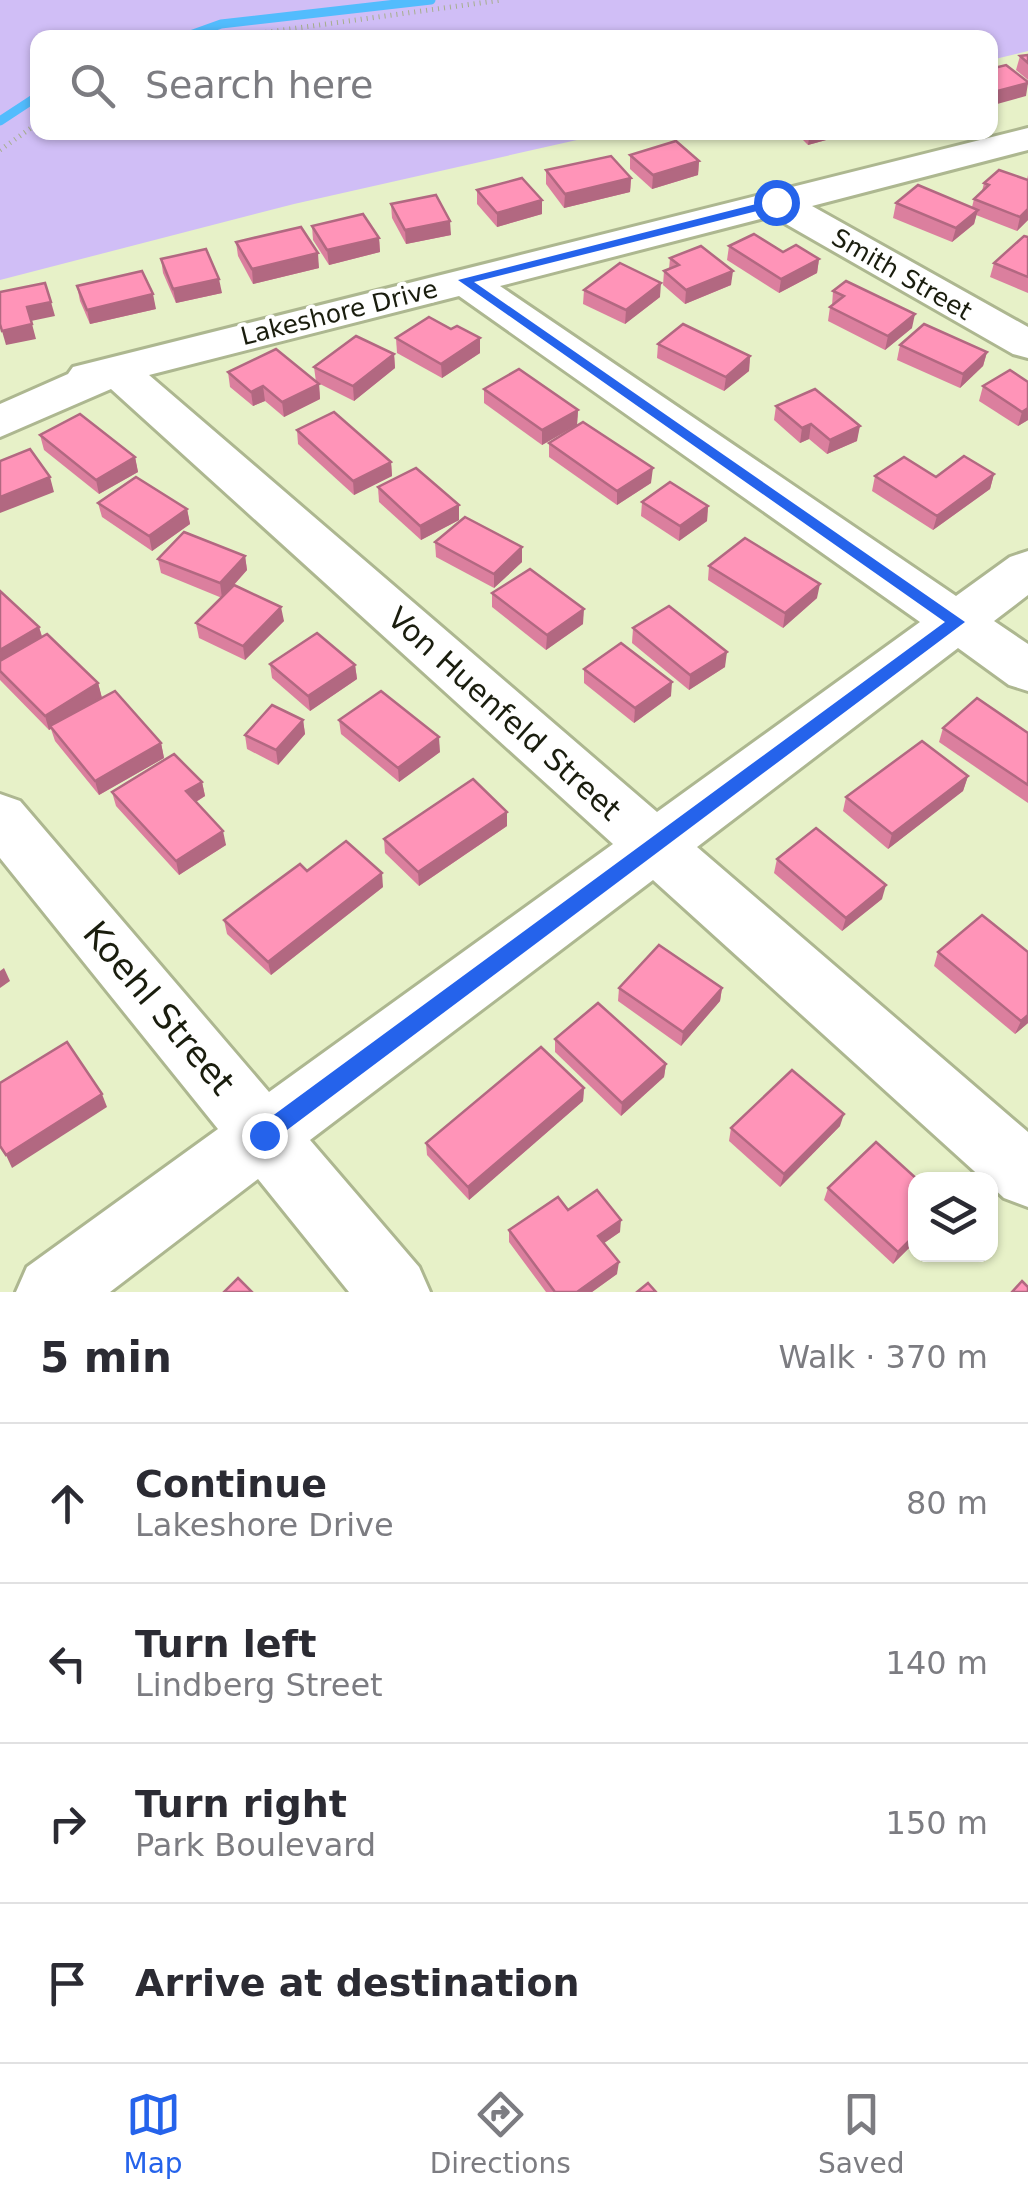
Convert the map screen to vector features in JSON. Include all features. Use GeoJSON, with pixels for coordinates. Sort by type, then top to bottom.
{"type":"FeatureCollection","features":[{"type":"Feature","properties":{"kind":"street","name":"Lakeshore Drive"},"geometry":{"type":"LineString","coordinates":[[0,398],[1028,139]]}},
{"type":"Feature","properties":{"kind":"street","name":"Smith Street"},"geometry":{"type":"LineString","coordinates":[[776,202],[1028,345]]}},
{"type":"Feature","properties":{"kind":"street"},"geometry":{"type":"LineString","coordinates":[[464,280],[1028,670]]}},
{"type":"Feature","properties":{"kind":"street"},"geometry":{"type":"LineString","coordinates":[[0,422],[116,370]]}},
{"type":"Feature","properties":{"kind":"street","name":"Von Huenfeld Street"},"geometry":{"type":"LineString","coordinates":[[116,370],[1028,1175]]}},
{"type":"Feature","properties":{"kind":"street"},"geometry":{"type":"LineString","coordinates":[[52,1292],[1028,569]]}},
{"type":"Feature","properties":{"kind":"street","name":"Koehl Street"},"geometry":{"type":"LineString","coordinates":[[0,817],[394,1292]]}},
{"type":"Feature","properties":{"kind":"path"},"geometry":{"type":"LineString","coordinates":[[283,30],[502,0]]}},
{"type":"Feature","properties":{"kind":"path"},"geometry":{"type":"LineString","coordinates":[[0,150],[30,129]]}},
{"type":"Feature","properties":{"kind":"shaded area"},"geometry":{"type":"Polygon","coordinates":[[[0,0],[1028,0],[1028,51],[998,58],[998,30],[30,30],[30,140],[577,140],[294,204],[0,280],[0,0]]]}},
{"type":"Feature","properties":{"kind":"building"},"geometry":{"type":"Polygon","coordinates":[[[1006,65],[1028,83],[998,91],[998,67],[1006,65]]]}},
{"type":"Feature","properties":{"kind":"building"},"geometry":{"type":"Polygon","coordinates":[[[676,141],[699,161],[653,175],[630,155],[676,141]]]}},
{"type":"Feature","properties":{"kind":"building"},"geometry":{"type":"Polygon","coordinates":[[[611,156],[631,178],[565,194],[546,170],[611,156]]]}},
{"type":"Feature","properties":{"kind":"building"},"geometry":{"type":"Polygon","coordinates":[[[999,170],[1028,180],[1028,209],[1020,217],[974,199],[999,170]]]}},
{"type":"Feature","properties":{"kind":"building"},"geometry":{"type":"Polygon","coordinates":[[[522,178],[542,200],[497,213],[477,190],[522,178]]]}},
{"type":"Feature","properties":{"kind":"building"},"geometry":{"type":"Polygon","coordinates":[[[918,185],[978,210],[956,228],[896,203],[918,185]]]}},
{"type":"Feature","properties":{"kind":"building"},"geometry":{"type":"Polygon","coordinates":[[[436,195],[450,221],[405,230],[391,204],[436,195]]]}},
{"type":"Feature","properties":{"kind":"building"},"geometry":{"type":"Polygon","coordinates":[[[363,214],[379,238],[327,250],[312,226],[363,214]]]}},
{"type":"Feature","properties":{"kind":"building"},"geometry":{"type":"Polygon","coordinates":[[[301,227],[318,253],[252,269],[236,242],[301,227]]]}},
{"type":"Feature","properties":{"kind":"building"},"geometry":{"type":"Polygon","coordinates":[[[754,234],[783,252],[796,245],[819,259],[781,279],[729,246],[754,234]]]}},
{"type":"Feature","properties":{"kind":"building"},"geometry":{"type":"Polygon","coordinates":[[[1024,236],[1028,237],[1028,277],[994,263],[1024,236]]]}},
{"type":"Feature","properties":{"kind":"building"},"geometry":{"type":"Polygon","coordinates":[[[701,246],[733,271],[686,290],[664,271],[679,265],[670,258],[701,246]]]}},
{"type":"Feature","properties":{"kind":"building"},"geometry":{"type":"Polygon","coordinates":[[[206,249],[219,279],[173,289],[161,259],[206,249]]]}},
{"type":"Feature","properties":{"kind":"building"},"geometry":{"type":"Polygon","coordinates":[[[620,263],[661,283],[626,310],[584,290],[620,263]]]}},
{"type":"Feature","properties":{"kind":"building"},"geometry":{"type":"Polygon","coordinates":[[[142,271],[153,294],[87,310],[77,286],[142,271]]]}},
{"type":"Feature","properties":{"kind":"building"},"geometry":{"type":"Polygon","coordinates":[[[846,281],[915,314],[888,336],[830,307],[844,296],[833,291],[846,281]]]}},
{"type":"Feature","properties":{"kind":"building"},"geometry":{"type":"Polygon","coordinates":[[[45,283],[51,302],[27,307],[32,324],[2,331],[0,292],[45,283]]]}},
{"type":"Feature","properties":{"kind":"building"},"geometry":{"type":"Polygon","coordinates":[[[429,317],[480,338],[441,364],[396,338],[429,317]]]}},
{"type":"Feature","properties":{"kind":"building"},"geometry":{"type":"Polygon","coordinates":[[[683,324],[750,356],[726,377],[658,344],[683,324]]]}},
{"type":"Feature","properties":{"kind":"building"},"geometry":{"type":"Polygon","coordinates":[[[924,324],[987,352],[963,374],[900,345],[924,324]]]}},
{"type":"Feature","properties":{"kind":"building"},"geometry":{"type":"Polygon","coordinates":[[[356,336],[394,354],[353,386],[314,367],[356,336]]]}},
{"type":"Feature","properties":{"kind":"building"},"geometry":{"type":"Polygon","coordinates":[[[276,349],[319,384],[282,402],[263,386],[251,392],[228,372],[276,349]]]}},
{"type":"Feature","properties":{"kind":"building"},"geometry":{"type":"Polygon","coordinates":[[[519,369],[578,410],[542,430],[484,389],[519,369]]]}},
{"type":"Feature","properties":{"kind":"building"},"geometry":{"type":"Polygon","coordinates":[[[1010,370],[1028,382],[1028,408],[1022,412],[983,386],[1010,370]]]}},
{"type":"Feature","properties":{"kind":"building"},"geometry":{"type":"Polygon","coordinates":[[[815,389],[860,426],[830,440],[811,424],[802,428],[776,406],[815,389]]]}},
{"type":"Feature","properties":{"kind":"building"},"geometry":{"type":"Polygon","coordinates":[[[334,412],[391,462],[353,481],[297,430],[334,412]]]}},
{"type":"Feature","properties":{"kind":"building"},"geometry":{"type":"Polygon","coordinates":[[[80,414],[135,457],[96,480],[40,435],[80,414]]]}},
{"type":"Feature","properties":{"kind":"building"},"geometry":{"type":"Polygon","coordinates":[[[583,422],[653,468],[617,491],[549,443],[583,422]]]}},
{"type":"Feature","properties":{"kind":"building"},"geometry":{"type":"Polygon","coordinates":[[[30,449],[50,477],[0,497],[0,461],[30,449]]]}},
{"type":"Feature","properties":{"kind":"building"},"geometry":{"type":"Polygon","coordinates":[[[964,456],[994,474],[937,516],[875,476],[904,457],[936,477],[964,456]]]}},
{"type":"Feature","properties":{"kind":"building"},"geometry":{"type":"Polygon","coordinates":[[[416,468],[459,505],[420,526],[378,487],[416,468]]]}},
{"type":"Feature","properties":{"kind":"building"},"geometry":{"type":"Polygon","coordinates":[[[136,477],[187,509],[149,536],[98,503],[136,477]]]}},
{"type":"Feature","properties":{"kind":"building"},"geometry":{"type":"Polygon","coordinates":[[[670,482],[708,506],[680,526],[642,502],[670,482]]]}},
{"type":"Feature","properties":{"kind":"building"},"geometry":{"type":"Polygon","coordinates":[[[465,517],[522,547],[494,574],[435,542],[465,517]]]}},
{"type":"Feature","properties":{"kind":"building"},"geometry":{"type":"Polygon","coordinates":[[[184,532],[245,556],[220,583],[158,559],[184,532]]]}},
{"type":"Feature","properties":{"kind":"building"},"geometry":{"type":"Polygon","coordinates":[[[745,538],[820,584],[785,613],[709,566],[745,538]]]}},
{"type":"Feature","properties":{"kind":"building"},"geometry":{"type":"Polygon","coordinates":[[[530,569],[584,609],[547,635],[492,593],[530,569]]]}},
{"type":"Feature","properties":{"kind":"building"},"geometry":{"type":"Polygon","coordinates":[[[234,585],[281,607],[243,646],[196,623],[234,585]]]}},
{"type":"Feature","properties":{"kind":"building"},"geometry":{"type":"Polygon","coordinates":[[[0,591],[39,627],[0,650],[0,591]]]}},
{"type":"Feature","properties":{"kind":"building"},"geometry":{"type":"Polygon","coordinates":[[[669,606],[727,652],[690,675],[633,628],[669,606]]]}},
{"type":"Feature","properties":{"kind":"building"},"geometry":{"type":"Polygon","coordinates":[[[317,633],[355,665],[308,696],[270,664],[317,633]]]}},
{"type":"Feature","properties":{"kind":"building"},"geometry":{"type":"Polygon","coordinates":[[[47,634],[98,683],[45,716],[0,671],[0,661],[47,634]]]}},
{"type":"Feature","properties":{"kind":"building"},"geometry":{"type":"Polygon","coordinates":[[[621,643],[672,682],[635,708],[584,669],[621,643]]]}},
{"type":"Feature","properties":{"kind":"building"},"geometry":{"type":"Polygon","coordinates":[[[115,691],[161,743],[95,781],[50,726],[115,691]]]}},
{"type":"Feature","properties":{"kind":"building"},"geometry":{"type":"Polygon","coordinates":[[[381,691],[439,737],[398,768],[339,720],[381,691]]]}},
{"type":"Feature","properties":{"kind":"building"},"geometry":{"type":"Polygon","coordinates":[[[977,698],[1028,733],[1028,785],[943,728],[977,698]]]}},
{"type":"Feature","properties":{"kind":"building"},"geometry":{"type":"Polygon","coordinates":[[[272,705],[303,720],[276,750],[245,735],[272,705]]]}},
{"type":"Feature","properties":{"kind":"building"},"geometry":{"type":"Polygon","coordinates":[[[922,741],[968,776],[892,834],[846,797],[922,741]]]}},
{"type":"Feature","properties":{"kind":"building"},"geometry":{"type":"Polygon","coordinates":[[[174,754],[202,782],[186,791],[223,831],[176,861],[112,792],[174,754]]]}},
{"type":"Feature","properties":{"kind":"building"},"geometry":{"type":"Polygon","coordinates":[[[473,779],[507,812],[418,872],[384,839],[473,779]]]}},
{"type":"Feature","properties":{"kind":"building"},"geometry":{"type":"Polygon","coordinates":[[[816,828],[886,885],[846,918],[777,859],[816,828]]]}},
{"type":"Feature","properties":{"kind":"building"},"geometry":{"type":"Polygon","coordinates":[[[346,841],[382,873],[268,962],[224,920],[300,864],[307,871],[346,841]]]}},
{"type":"Feature","properties":{"kind":"building"},"geometry":{"type":"Polygon","coordinates":[[[982,915],[1028,952],[1028,1015],[1021,1021],[938,952],[982,915]]]}},
{"type":"Feature","properties":{"kind":"building"},"geometry":{"type":"Polygon","coordinates":[[[659,945],[722,988],[683,1032],[619,988],[659,945]]]}},
{"type":"Feature","properties":{"kind":"building"},"geometry":{"type":"Polygon","coordinates":[[[598,1003],[666,1064],[622,1103],[555,1039],[598,1003]]]}},
{"type":"Feature","properties":{"kind":"building"},"geometry":{"type":"Polygon","coordinates":[[[67,1042],[102,1094],[6,1155],[0,1146],[0,1083],[67,1042]]]}},
{"type":"Feature","properties":{"kind":"building"},"geometry":{"type":"Polygon","coordinates":[[[541,1047],[584,1088],[468,1187],[426,1143],[541,1047]]]}},
{"type":"Feature","properties":{"kind":"building"},"geometry":{"type":"Polygon","coordinates":[[[792,1070],[844,1114],[784,1174],[731,1128],[792,1070]]]}},
{"type":"Feature","properties":{"kind":"building"},"geometry":{"type":"Polygon","coordinates":[[[876,1142],[909,1172],[908,1242],[898,1252],[828,1188],[876,1142]]]}},
{"type":"Feature","properties":{"kind":"building"},"geometry":{"type":"Polygon","coordinates":[[[597,1190],[621,1220],[598,1236],[619,1262],[577,1292],[555,1292],[509,1230],[558,1197],[568,1210],[597,1190]]]}},
{"type":"Feature","properties":{"kind":"building"},"geometry":{"type":"Polygon","coordinates":[[[238,1278],[252,1292],[224,1292],[238,1278]]]}},
{"type":"Feature","properties":{"kind":"building"},"geometry":{"type":"Polygon","coordinates":[[[1022,1281],[1028,1292],[1012,1292],[1022,1281]]]}},
{"type":"Feature","properties":{"kind":"building"},"geometry":{"type":"Polygon","coordinates":[[[648,1283],[656,1292],[637,1292],[648,1283]]]}},
{"type":"Feature","properties":{"kind":"waterway"},"geometry":{"type":"LineString","coordinates":[[204,30],[221,24],[431,0]]}},
{"type":"Feature","properties":{"kind":"waterway"},"geometry":{"type":"LineString","coordinates":[[0,121],[30,101]]}},
{"type":"Feature","properties":{"kind":"route"},"geometry":{"type":"LineString","coordinates":[[264,1135],[957,622],[464,280],[776,202]]}}]}
